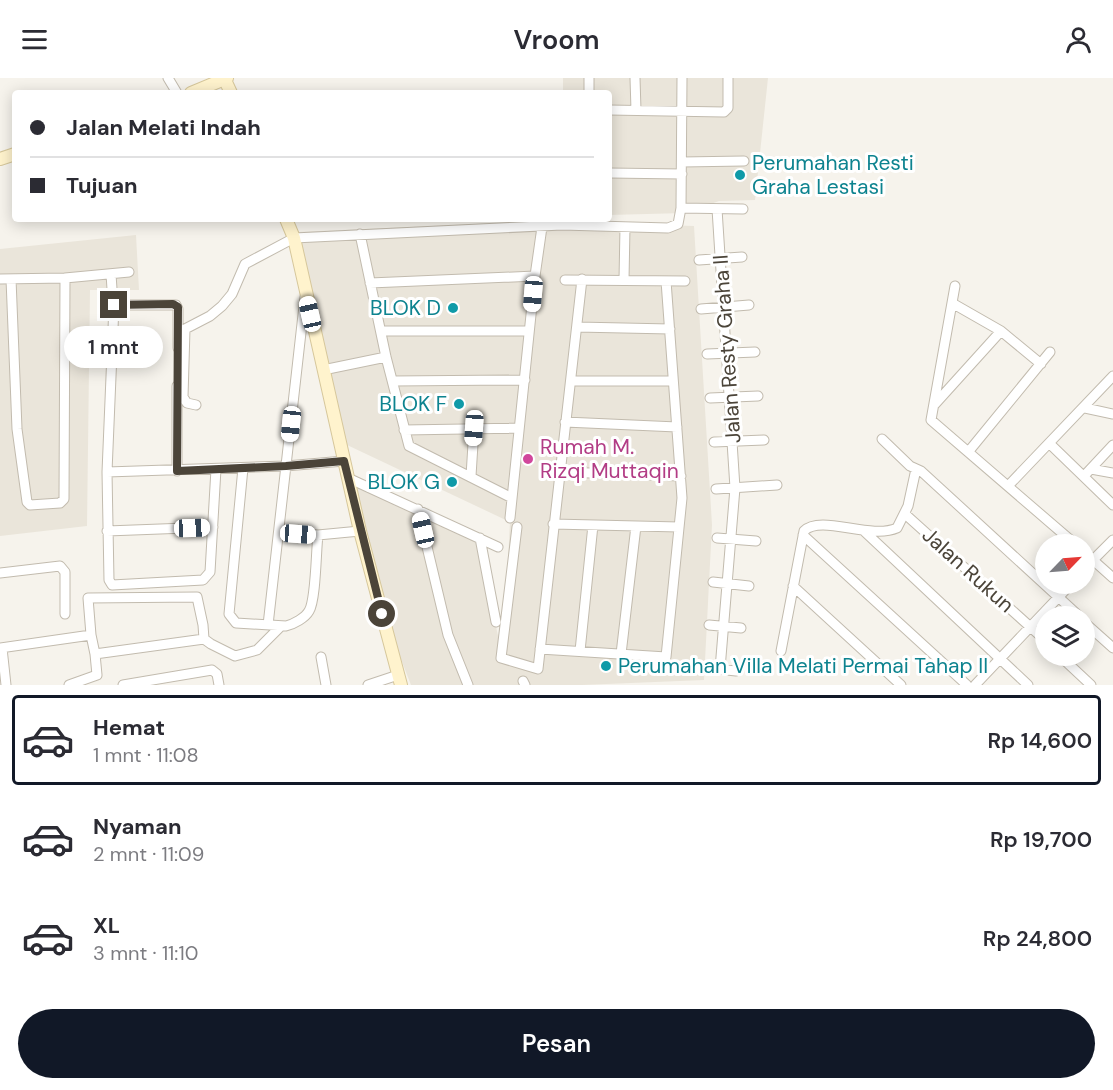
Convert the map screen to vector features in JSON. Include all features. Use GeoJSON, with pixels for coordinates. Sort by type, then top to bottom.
{"type":"FeatureCollection","features":[{"type":"Feature","properties":{"kind":"main road"},"geometry":{"type":"LineString","coordinates":[[198,90],[226,79]]}},
{"type":"Feature","properties":{"kind":"main road"},"geometry":{"type":"LineString","coordinates":[[287,222],[294,238],[360,531],[400,680]]}},
{"type":"Feature","properties":{"kind":"street"},"geometry":{"type":"LineString","coordinates":[[635,78],[636,110]]}},
{"type":"Feature","properties":{"kind":"street"},"geometry":{"type":"LineString","coordinates":[[196,405],[187,403],[183,397],[185,329],[210,316],[222,306],[232,294],[245,264],[294,238],[542,227],[674,227],[680,222],[682,196],[682,78]]}},
{"type":"Feature","properties":{"kind":"street"},"geometry":{"type":"LineString","coordinates":[[612,110],[727,111],[728,78]]}},
{"type":"Feature","properties":{"kind":"street"},"geometry":{"type":"LineString","coordinates":[[682,162],[744,161]]}},
{"type":"Feature","properties":{"kind":"street"},"geometry":{"type":"LineString","coordinates":[[612,173],[682,174]]}},
{"type":"Feature","properties":{"kind":"street"},"geometry":{"type":"LineString","coordinates":[[681,208],[743,209]]}},
{"type":"Feature","properties":{"kind":"street","name":"Jalan Resty Graha II"},"geometry":{"type":"LineString","coordinates":[[717,209],[725,354],[734,441],[735,488],[720,669]]}},
{"type":"Feature","properties":{"kind":"street"},"geometry":{"type":"LineString","coordinates":[[510,518],[534,276],[542,227]]}},
{"type":"Feature","properties":{"kind":"street"},"geometry":{"type":"LineString","coordinates":[[624,280],[625,227]]}},
{"type":"Feature","properties":{"kind":"street"},"geometry":{"type":"LineString","coordinates":[[360,234],[386,357],[409,446],[512,498]]}},
{"type":"Feature","properties":{"kind":"street"},"geometry":{"type":"LineString","coordinates":[[699,260],[742,257]]}},
{"type":"Feature","properties":{"kind":"street"},"geometry":{"type":"LineString","coordinates":[[0,279],[65,278],[129,272]]}},
{"type":"Feature","properties":{"kind":"street"},"geometry":{"type":"LineString","coordinates":[[111,274],[112,289]]}},
{"type":"Feature","properties":{"kind":"street"},"geometry":{"type":"LineString","coordinates":[[369,283],[534,276]]}},
{"type":"Feature","properties":{"kind":"street"},"geometry":{"type":"LineString","coordinates":[[11,279],[17,429],[27,502],[30,505],[60,503],[64,499],[65,278]]}},
{"type":"Feature","properties":{"kind":"street"},"geometry":{"type":"LineString","coordinates":[[517,527],[501,658],[538,669],[582,279]]}},
{"type":"Feature","properties":{"kind":"street"},"geometry":{"type":"LineString","coordinates":[[565,280],[685,281]]}},
{"type":"Feature","properties":{"kind":"street"},"geometry":{"type":"LineString","coordinates":[[540,649],[666,658],[682,498],[666,281]]}},
{"type":"Feature","properties":{"kind":"street"},"geometry":{"type":"LineString","coordinates":[[955,286],[931,419],[934,424],[969,451],[1063,534]]}},
{"type":"Feature","properties":{"kind":"street"},"geometry":{"type":"LineString","coordinates":[[268,625],[306,296]]}},
{"type":"Feature","properties":{"kind":"street"},"geometry":{"type":"LineString","coordinates":[[952,303],[1001,331],[1041,364]]}},
{"type":"Feature","properties":{"kind":"street"},"geometry":{"type":"LineString","coordinates":[[177,471],[178,307],[173,304],[114,305],[107,472],[109,580],[112,585],[203,580],[210,572],[216,469]]}},
{"type":"Feature","properties":{"kind":"street"},"geometry":{"type":"LineString","coordinates":[[701,309],[749,305]]}},
{"type":"Feature","properties":{"kind":"street"},"geometry":{"type":"LineString","coordinates":[[577,327],[670,329]]}},
{"type":"Feature","properties":{"kind":"street"},"geometry":{"type":"LineString","coordinates":[[381,331],[530,331]]}},
{"type":"Feature","properties":{"kind":"street"},"geometry":{"type":"LineString","coordinates":[[935,404],[1001,331]]}},
{"type":"Feature","properties":{"kind":"street"},"geometry":{"type":"LineString","coordinates":[[706,354],[755,352]]}},
{"type":"Feature","properties":{"kind":"street"},"geometry":{"type":"LineString","coordinates":[[969,451],[1050,352]]}},
{"type":"Feature","properties":{"kind":"street"},"geometry":{"type":"LineString","coordinates":[[323,370],[386,357]]}},
{"type":"Feature","properties":{"kind":"street"},"geometry":{"type":"LineString","coordinates":[[1008,486],[1085,408],[1113,376]]}},
{"type":"Feature","properties":{"kind":"street"},"geometry":{"type":"LineString","coordinates":[[393,381],[525,380]]}},
{"type":"Feature","properties":{"kind":"street"},"geometry":{"type":"LineString","coordinates":[[572,381],[674,381]]}},
{"type":"Feature","properties":{"kind":"street"},"geometry":{"type":"LineString","coordinates":[[710,398],[758,396]]}},
{"type":"Feature","properties":{"kind":"street"},"geometry":{"type":"LineString","coordinates":[[1085,408],[1113,414]]}},
{"type":"Feature","properties":{"kind":"street"},"geometry":{"type":"LineString","coordinates":[[565,422],[677,427]]}},
{"type":"Feature","properties":{"kind":"street"},"geometry":{"type":"LineString","coordinates":[[471,476],[474,428]]}},
{"type":"Feature","properties":{"kind":"street"},"geometry":{"type":"LineString","coordinates":[[404,430],[519,428]]}},
{"type":"Feature","properties":{"kind":"street"},"geometry":{"type":"LineString","coordinates":[[882,439],[1068,606]]}},
{"type":"Feature","properties":{"kind":"street"},"geometry":{"type":"LineString","coordinates":[[714,442],[764,440]]}},
{"type":"Feature","properties":{"kind":"street"},"geometry":{"type":"LineString","coordinates":[[1050,444],[1113,505]]}},
{"type":"Feature","properties":{"kind":"street"},"geometry":{"type":"LineString","coordinates":[[1084,476],[1113,445]]}},
{"type":"Feature","properties":{"kind":"street"},"geometry":{"type":"LineString","coordinates":[[107,472],[243,468],[344,461]]}},
{"type":"Feature","properties":{"kind":"street"},"geometry":{"type":"LineString","coordinates":[[243,468],[229,614],[231,619],[236,623],[281,626],[294,624],[309,612],[318,535]]}},
{"type":"Feature","properties":{"kind":"street"},"geometry":{"type":"LineString","coordinates":[[781,651],[803,534],[809,526],[820,525],[881,533],[892,530],[900,525],[905,514],[916,469]]}},
{"type":"Feature","properties":{"kind":"street"},"geometry":{"type":"LineString","coordinates":[[1091,469],[1113,473]]}},
{"type":"Feature","properties":{"kind":"street"},"geometry":{"type":"LineString","coordinates":[[560,471],[681,476]]}},
{"type":"Feature","properties":{"kind":"street"},"geometry":{"type":"LineString","coordinates":[[348,478],[498,546]]}},
{"type":"Feature","properties":{"kind":"street"},"geometry":{"type":"LineString","coordinates":[[716,489],[777,485]]}},
{"type":"Feature","properties":{"kind":"street"},"geometry":{"type":"LineString","coordinates":[[418,509],[448,635],[468,685]]}},
{"type":"Feature","properties":{"kind":"street","name":"Jalan Rukun"},"geometry":{"type":"LineString","coordinates":[[905,514],[1035,631]]}},
{"type":"Feature","properties":{"kind":"street"},"geometry":{"type":"LineString","coordinates":[[553,524],[680,526]]}},
{"type":"Feature","properties":{"kind":"street"},"geometry":{"type":"LineString","coordinates":[[580,651],[593,525]]}},
{"type":"Feature","properties":{"kind":"street"},"geometry":{"type":"LineString","coordinates":[[621,654],[636,526]]}},
{"type":"Feature","properties":{"kind":"street"},"geometry":{"type":"LineString","coordinates":[[107,531],[213,527]]}},
{"type":"Feature","properties":{"kind":"street"},"geometry":{"type":"LineString","coordinates":[[279,532],[318,535],[360,531]]}},
{"type":"Feature","properties":{"kind":"street"},"geometry":{"type":"LineString","coordinates":[[864,531],[1028,685]]}},
{"type":"Feature","properties":{"kind":"street"},"geometry":{"type":"LineString","coordinates":[[803,534],[967,685]]}},
{"type":"Feature","properties":{"kind":"street"},"geometry":{"type":"LineString","coordinates":[[480,538],[496,621]]}},
{"type":"Feature","properties":{"kind":"street"},"geometry":{"type":"LineString","coordinates":[[717,538],[756,541]]}},
{"type":"Feature","properties":{"kind":"street"},"geometry":{"type":"LineString","coordinates":[[1095,558],[1113,540]]}},
{"type":"Feature","properties":{"kind":"street"},"geometry":{"type":"LineString","coordinates":[[1095,562],[1113,578]]}},
{"type":"Feature","properties":{"kind":"street"},"geometry":{"type":"LineString","coordinates":[[0,573],[60,566],[64,568],[65,614]]}},
{"type":"Feature","properties":{"kind":"street"},"geometry":{"type":"LineString","coordinates":[[713,582],[749,586]]}},
{"type":"Feature","properties":{"kind":"street"},"geometry":{"type":"LineString","coordinates":[[793,586],[901,685]]}},
{"type":"Feature","properties":{"kind":"street"},"geometry":{"type":"LineString","coordinates":[[975,685],[1061,594]]}},
{"type":"Feature","properties":{"kind":"street"},"geometry":{"type":"LineString","coordinates":[[73,685],[97,675],[88,598],[197,597],[204,639]]}},
{"type":"Feature","properties":{"kind":"street"},"geometry":{"type":"LineString","coordinates":[[709,625],[741,628]]}},
{"type":"Feature","properties":{"kind":"street"},"geometry":{"type":"LineString","coordinates":[[95,654],[204,639],[236,656],[257,650],[281,626]]}},
{"type":"Feature","properties":{"kind":"street"},"geometry":{"type":"LineString","coordinates":[[1095,632],[1113,648]]}},
{"type":"Feature","properties":{"kind":"street"},"geometry":{"type":"LineString","coordinates":[[6,685],[1,648],[91,634]]}},
{"type":"Feature","properties":{"kind":"street"},"geometry":{"type":"LineString","coordinates":[[321,657],[326,685]]}},
{"type":"Feature","properties":{"kind":"street"},"geometry":{"type":"LineString","coordinates":[[1071,666],[1091,685]]}},
{"type":"Feature","properties":{"kind":"street"},"geometry":{"type":"LineString","coordinates":[[709,668],[736,671]]}},
{"type":"Feature","properties":{"kind":"street"},"geometry":{"type":"LineString","coordinates":[[123,685],[163,682],[212,670],[217,674],[219,685]]}},
{"type":"Feature","properties":{"kind":"street"},"geometry":{"type":"LineString","coordinates":[[368,685],[400,680]]}},
{"type":"Feature","properties":{"kind":"shaded area","name":"Perumahan Resti Graha Lestasi"},"geometry":{"type":"Polygon","coordinates":[[[563,78],[768,78],[755,200],[719,201],[685,213],[612,215],[612,90],[563,90],[563,78]]]}},
{"type":"Feature","properties":{"kind":"shaded area"},"geometry":{"type":"Polygon","coordinates":[[[519,222],[694,226],[712,525],[704,680],[582,685],[411,685],[392,636],[355,481],[478,540],[503,660],[510,522],[345,444],[297,232],[519,222]]]}},
{"type":"Feature","properties":{"kind":"shaded area"},"geometry":{"type":"Polygon","coordinates":[[[136,235],[139,290],[90,290],[87,526],[0,536],[0,249],[136,235]]]}},
{"type":"Feature","properties":{"kind":"place","name":"Perumahan Resti Graha Lestasi"},"geometry":{"type":"Point","coordinates":[740,175]}},
{"type":"Feature","properties":{"kind":"place","name":"BLOK D"},"geometry":{"type":"Point","coordinates":[453,308]}},
{"type":"Feature","properties":{"kind":"place","name":"BLOK F"},"geometry":{"type":"Point","coordinates":[459,404]}},
{"type":"Feature","properties":{"kind":"place","name":"Rumah M. Rizqi Muttaqin"},"geometry":{"type":"Point","coordinates":[528,459]}},
{"type":"Feature","properties":{"kind":"place","name":"BLOK G"},"geometry":{"type":"Point","coordinates":[452,482]}},
{"type":"Feature","properties":{"kind":"place","name":"Perumahan Villa Melati Permai Tahap II"},"geometry":{"type":"Point","coordinates":[606,666]}},
{"type":"Feature","properties":{"kind":"route"},"geometry":{"type":"LineString","coordinates":[[114,305],[173,304],[178,307],[177,471],[344,461],[382,614]]}}]}
